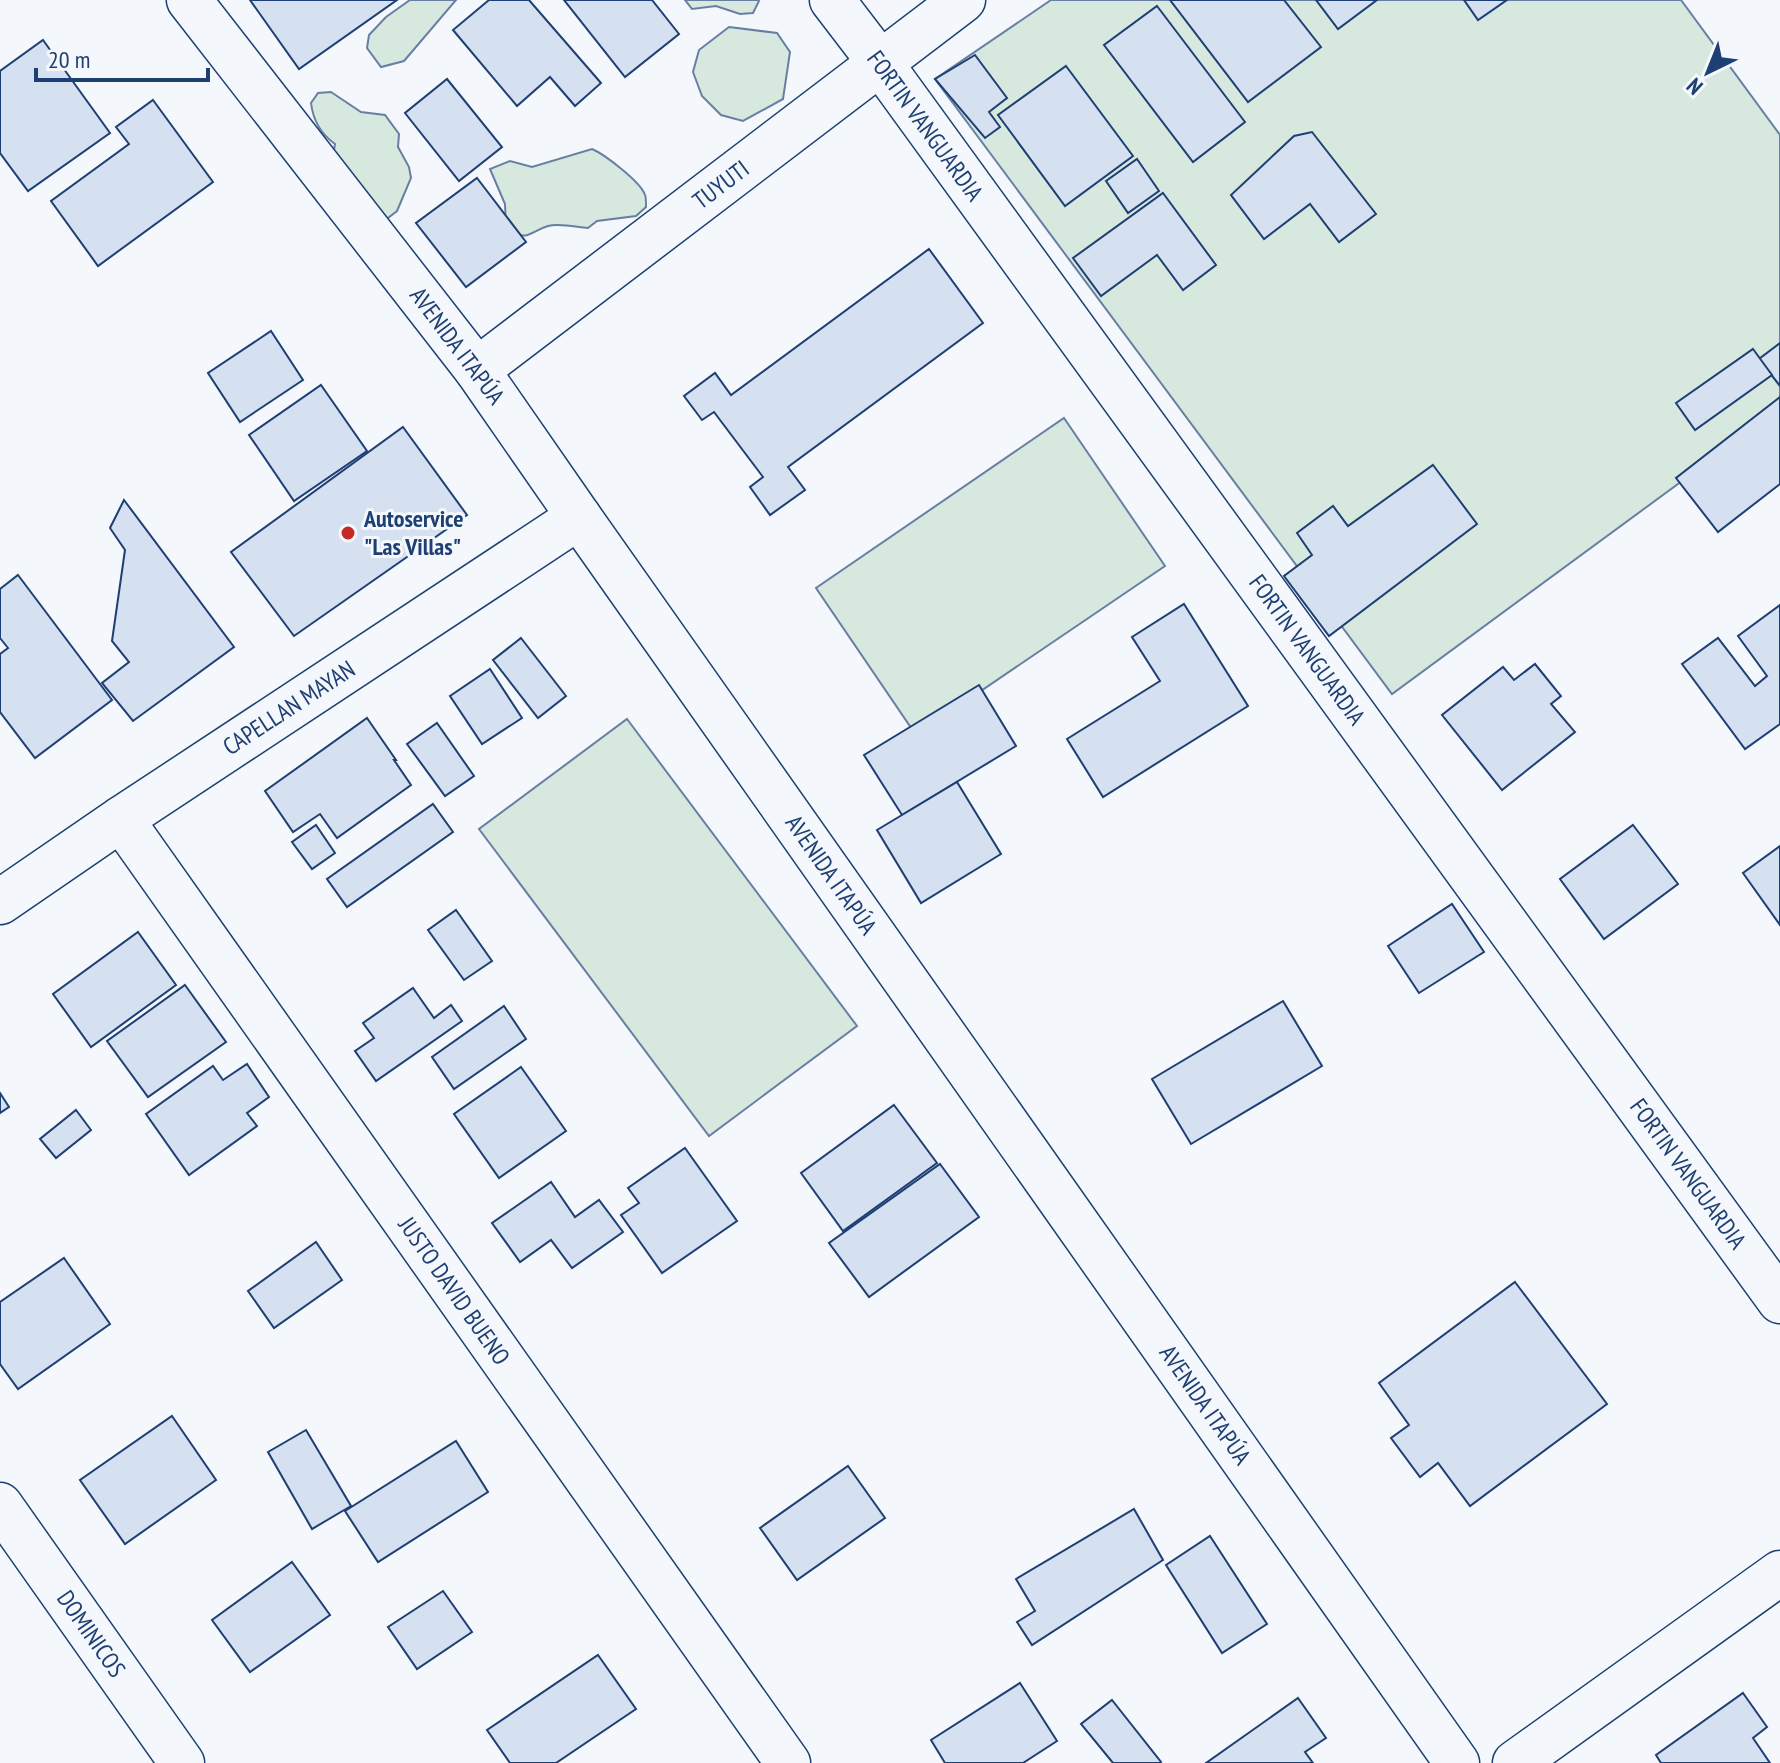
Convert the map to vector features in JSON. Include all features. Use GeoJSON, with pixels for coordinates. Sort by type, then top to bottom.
{"type":"FeatureCollection","features":[{"type":"Feature","properties":{"kind":"street","name":"AVENIDA ITAPÚA"},"geometry":{"type":"LineString","coordinates":[[189,0],[477,370],[1457,1763]]}},
{"type":"Feature","properties":{"kind":"street","name":"FORTIN VANGUARDIA"},"geometry":{"type":"LineString","coordinates":[[832,0],[1780,1301]]}},
{"type":"Feature","properties":{"kind":"street","name":"TUYUTI"},"geometry":{"type":"LineString","coordinates":[[477,370],[963,0]]}},
{"type":"Feature","properties":{"kind":"street","name":"CAPELLAN MAYAN"},"geometry":{"type":"LineString","coordinates":[[0,902],[579,517]]}},
{"type":"Feature","properties":{"kind":"street","name":"JUSTO DAVID BUENO"},"geometry":{"type":"LineString","coordinates":[[121,819],[788,1763]]}},
{"type":"Feature","properties":{"kind":"street","name":"DOMINICOS"},"geometry":{"type":"LineString","coordinates":[[0,1505],[182,1763]]}},
{"type":"Feature","properties":{"kind":"street"},"geometry":{"type":"LineString","coordinates":[[1515,1763],[1780,1573]]}},
{"type":"Feature","properties":{"kind":"shaded area"},"geometry":{"type":"Polygon","coordinates":[[[410,0],[456,0],[404,61],[381,67],[367,48],[369,35],[386,17],[410,0]]]}},
{"type":"Feature","properties":{"kind":"shaded area"},"geometry":{"type":"Polygon","coordinates":[[[685,0],[759,1],[753,13],[740,14],[716,6],[692,9],[685,0]]]}},
{"type":"Feature","properties":{"kind":"shaded area"},"geometry":{"type":"Polygon","coordinates":[[[1051,0],[1681,0],[1780,135],[1780,409],[1392,694],[935,79],[1051,0]]]}},
{"type":"Feature","properties":{"kind":"shaded area"},"geometry":{"type":"Polygon","coordinates":[[[729,27],[777,33],[790,52],[783,99],[743,121],[721,115],[702,96],[693,72],[699,50],[729,27]]]}},
{"type":"Feature","properties":{"kind":"shaded area"},"geometry":{"type":"Polygon","coordinates":[[[331,92],[361,112],[385,115],[399,134],[398,147],[409,167],[411,178],[397,211],[367,234],[327,193],[335,144],[318,126],[311,103],[318,93],[331,92]]]}},
{"type":"Feature","properties":{"kind":"shaded area"},"geometry":{"type":"Polygon","coordinates":[[[592,149],[637,183],[645,196],[646,207],[636,216],[597,221],[588,228],[552,225],[524,236],[506,228],[505,204],[490,169],[510,161],[532,167],[592,149]]]}},
{"type":"Feature","properties":{"kind":"shaded area"},"geometry":{"type":"Polygon","coordinates":[[[1064,418],[1165,566],[916,735],[816,588],[1064,418]]]}},
{"type":"Feature","properties":{"kind":"shaded area"},"geometry":{"type":"Polygon","coordinates":[[[627,719],[857,1026],[709,1136],[479,829],[627,719]]]}},
{"type":"Feature","properties":{"kind":"building"},"geometry":{"type":"Polygon","coordinates":[[[250,0],[397,0],[299,69],[250,0]]]}},
{"type":"Feature","properties":{"kind":"building"},"geometry":{"type":"Polygon","coordinates":[[[489,0],[529,0],[601,83],[575,106],[550,77],[517,106],[453,30],[489,0]]]}},
{"type":"Feature","properties":{"kind":"building"},"geometry":{"type":"Polygon","coordinates":[[[564,0],[652,0],[679,34],[625,77],[564,0]]]}},
{"type":"Feature","properties":{"kind":"building"},"geometry":{"type":"Polygon","coordinates":[[[1170,0],[1284,0],[1321,47],[1248,102],[1170,0]]]}},
{"type":"Feature","properties":{"kind":"building"},"geometry":{"type":"Polygon","coordinates":[[[1316,0],[1377,0],[1338,29],[1316,0]]]}},
{"type":"Feature","properties":{"kind":"building"},"geometry":{"type":"Polygon","coordinates":[[[1464,0],[1507,0],[1478,20],[1464,0]]]}},
{"type":"Feature","properties":{"kind":"building"},"geometry":{"type":"Polygon","coordinates":[[[1157,6],[1245,122],[1193,162],[1104,45],[1157,6]]]}},
{"type":"Feature","properties":{"kind":"building"},"geometry":{"type":"Polygon","coordinates":[[[43,40],[110,133],[28,191],[0,153],[0,71],[43,40]]]}},
{"type":"Feature","properties":{"kind":"building"},"geometry":{"type":"Polygon","coordinates":[[[975,55],[1007,98],[989,112],[1000,127],[985,138],[935,79],[975,55]]]}},
{"type":"Feature","properties":{"kind":"building"},"geometry":{"type":"Polygon","coordinates":[[[1066,66],[1133,156],[1065,206],[998,115],[1066,66]]]}},
{"type":"Feature","properties":{"kind":"building"},"geometry":{"type":"Polygon","coordinates":[[[447,79],[502,147],[459,181],[405,113],[447,79]]]}},
{"type":"Feature","properties":{"kind":"building"},"geometry":{"type":"Polygon","coordinates":[[[153,100],[213,182],[98,266],[51,201],[129,144],[116,127],[153,100]]]}},
{"type":"Feature","properties":{"kind":"building"},"geometry":{"type":"Polygon","coordinates":[[[1312,132],[1376,214],[1339,242],[1310,204],[1264,239],[1231,195],[1294,136],[1312,132]]]}},
{"type":"Feature","properties":{"kind":"building"},"geometry":{"type":"Polygon","coordinates":[[[1137,159],[1159,191],[1128,213],[1106,181],[1137,159]]]}},
{"type":"Feature","properties":{"kind":"building"},"geometry":{"type":"Polygon","coordinates":[[[477,178],[526,242],[466,287],[416,223],[477,178]]]}},
{"type":"Feature","properties":{"kind":"building"},"geometry":{"type":"Polygon","coordinates":[[[1163,193],[1216,265],[1183,290],[1157,255],[1101,296],[1073,258],[1163,193]]]}},
{"type":"Feature","properties":{"kind":"building"},"geometry":{"type":"Polygon","coordinates":[[[929,249],[983,323],[788,467],[805,490],[770,515],[750,487],[763,477],[714,412],[702,420],[684,396],[715,373],[731,395],[929,249]]]}},
{"type":"Feature","properties":{"kind":"building"},"geometry":{"type":"Polygon","coordinates":[[[271,331],[303,380],[240,422],[208,373],[271,331]]]}},
{"type":"Feature","properties":{"kind":"building"},"geometry":{"type":"Polygon","coordinates":[[[1780,343],[1780,386],[1759,359],[1780,343]]]}},
{"type":"Feature","properties":{"kind":"building"},"geometry":{"type":"Polygon","coordinates":[[[1753,349],[1772,375],[1695,430],[1676,403],[1753,349]]]}},
{"type":"Feature","properties":{"kind":"building"},"geometry":{"type":"Polygon","coordinates":[[[321,385],[367,451],[294,501],[249,435],[321,385]]]}},
{"type":"Feature","properties":{"kind":"building"},"geometry":{"type":"Polygon","coordinates":[[[1780,397],[1780,484],[1718,532],[1676,478],[1780,397]]]}},
{"type":"Feature","properties":{"kind":"building","name":"Autoservice \"Las Villas\""},"geometry":{"type":"Polygon","coordinates":[[[403,427],[467,515],[294,636],[231,552],[403,427]]]}},
{"type":"Feature","properties":{"kind":"building"},"geometry":{"type":"Polygon","coordinates":[[[1433,465],[1477,524],[1329,636],[1284,576],[1312,555],[1297,533],[1333,506],[1348,526],[1433,465]]]}},
{"type":"Feature","properties":{"kind":"building"},"geometry":{"type":"Polygon","coordinates":[[[124,500],[234,647],[133,721],[102,683],[129,662],[112,641],[125,550],[110,528],[124,500]]]}},
{"type":"Feature","properties":{"kind":"building"},"geometry":{"type":"Polygon","coordinates":[[[18,575],[112,700],[35,758],[0,712],[0,654],[8,648],[0,638],[0,589],[18,575]]]}},
{"type":"Feature","properties":{"kind":"building"},"geometry":{"type":"Polygon","coordinates":[[[1184,604],[1248,706],[1103,797],[1067,739],[1160,681],[1132,637],[1184,604]]]}},
{"type":"Feature","properties":{"kind":"building"},"geometry":{"type":"Polygon","coordinates":[[[1780,605],[1780,724],[1745,749],[1682,664],[1718,638],[1755,686],[1767,676],[1738,636],[1780,605]]]}},
{"type":"Feature","properties":{"kind":"building"},"geometry":{"type":"Polygon","coordinates":[[[521,638],[566,696],[538,718],[493,660],[521,638]]]}},
{"type":"Feature","properties":{"kind":"building"},"geometry":{"type":"Polygon","coordinates":[[[1535,664],[1561,696],[1551,704],[1575,732],[1502,790],[1442,715],[1503,667],[1514,680],[1535,664]]]}},
{"type":"Feature","properties":{"kind":"building"},"geometry":{"type":"Polygon","coordinates":[[[490,669],[522,718],[482,744],[450,696],[490,669]]]}},
{"type":"Feature","properties":{"kind":"building"},"geometry":{"type":"Polygon","coordinates":[[[979,685],[1016,746],[902,815],[864,755],[979,685]]]}},
{"type":"Feature","properties":{"kind":"building"},"geometry":{"type":"Polygon","coordinates":[[[367,718],[411,785],[337,838],[320,814],[293,832],[265,791],[367,718]]]}},
{"type":"Feature","properties":{"kind":"building"},"geometry":{"type":"Polygon","coordinates":[[[437,723],[474,776],[445,796],[407,744],[437,723]]]}},
{"type":"Feature","properties":{"kind":"building"},"geometry":{"type":"Polygon","coordinates":[[[957,782],[1001,854],[921,903],[877,830],[957,782]]]}},
{"type":"Feature","properties":{"kind":"building"},"geometry":{"type":"Polygon","coordinates":[[[433,804],[453,832],[347,907],[327,879],[433,804]]]}},
{"type":"Feature","properties":{"kind":"building"},"geometry":{"type":"Polygon","coordinates":[[[316,825],[335,853],[312,869],[292,842],[316,825]]]}},
{"type":"Feature","properties":{"kind":"building"},"geometry":{"type":"Polygon","coordinates":[[[1633,825],[1678,884],[1604,939],[1560,879],[1633,825]]]}},
{"type":"Feature","properties":{"kind":"building"},"geometry":{"type":"Polygon","coordinates":[[[1780,846],[1780,925],[1743,873],[1780,846]]]}},
{"type":"Feature","properties":{"kind":"building"},"geometry":{"type":"Polygon","coordinates":[[[1452,904],[1484,952],[1419,993],[1388,946],[1452,904]]]}},
{"type":"Feature","properties":{"kind":"building"},"geometry":{"type":"Polygon","coordinates":[[[456,910],[492,961],[464,980],[428,930],[456,910]]]}},
{"type":"Feature","properties":{"kind":"building"},"geometry":{"type":"Polygon","coordinates":[[[138,932],[176,985],[91,1047],[53,994],[138,932]]]}},
{"type":"Feature","properties":{"kind":"building"},"geometry":{"type":"Polygon","coordinates":[[[185,985],[226,1042],[148,1097],[107,1041],[185,985]]]}},
{"type":"Feature","properties":{"kind":"building"},"geometry":{"type":"Polygon","coordinates":[[[413,988],[434,1018],[451,1005],[462,1021],[376,1081],[355,1051],[374,1038],[363,1023],[413,988]]]}},
{"type":"Feature","properties":{"kind":"building"},"geometry":{"type":"Polygon","coordinates":[[[1283,1001],[1322,1066],[1191,1144],[1152,1079],[1283,1001]]]}},
{"type":"Feature","properties":{"kind":"building"},"geometry":{"type":"Polygon","coordinates":[[[504,1006],[526,1039],[454,1089],[432,1057],[504,1006]]]}},
{"type":"Feature","properties":{"kind":"building"},"geometry":{"type":"Polygon","coordinates":[[[247,1064],[269,1097],[247,1113],[257,1126],[189,1175],[146,1114],[213,1066],[223,1080],[247,1064]]]}},
{"type":"Feature","properties":{"kind":"building"},"geometry":{"type":"Polygon","coordinates":[[[521,1067],[566,1131],[499,1178],[454,1114],[521,1067]]]}},
{"type":"Feature","properties":{"kind":"building"},"geometry":{"type":"Polygon","coordinates":[[[0,1093],[9,1107],[0,1113],[0,1093]]]}},
{"type":"Feature","properties":{"kind":"building"},"geometry":{"type":"Polygon","coordinates":[[[894,1105],[937,1163],[843,1231],[801,1173],[894,1105]]]}},
{"type":"Feature","properties":{"kind":"building"},"geometry":{"type":"Polygon","coordinates":[[[76,1110],[91,1130],[56,1158],[40,1139],[76,1110]]]}},
{"type":"Feature","properties":{"kind":"building"},"geometry":{"type":"Polygon","coordinates":[[[685,1148],[737,1221],[662,1273],[621,1215],[639,1203],[628,1188],[685,1148]]]}},
{"type":"Feature","properties":{"kind":"building"},"geometry":{"type":"Polygon","coordinates":[[[940,1164],[979,1217],[869,1297],[829,1243],[940,1164]]]}},
{"type":"Feature","properties":{"kind":"building"},"geometry":{"type":"Polygon","coordinates":[[[551,1182],[575,1217],[599,1200],[623,1232],[572,1268],[551,1240],[520,1262],[492,1223],[551,1182]]]}},
{"type":"Feature","properties":{"kind":"building"},"geometry":{"type":"Polygon","coordinates":[[[316,1242],[342,1280],[274,1328],[248,1291],[316,1242]]]}},
{"type":"Feature","properties":{"kind":"building"},"geometry":{"type":"Polygon","coordinates":[[[64,1258],[110,1324],[18,1389],[0,1364],[0,1302],[64,1258]]]}},
{"type":"Feature","properties":{"kind":"building"},"geometry":{"type":"Polygon","coordinates":[[[1515,1282],[1607,1404],[1470,1506],[1438,1463],[1420,1477],[1391,1438],[1409,1425],[1379,1383],[1515,1282]]]}},
{"type":"Feature","properties":{"kind":"building"},"geometry":{"type":"Polygon","coordinates":[[[172,1416],[216,1480],[125,1544],[80,1480],[172,1416]]]}},
{"type":"Feature","properties":{"kind":"building"},"geometry":{"type":"Polygon","coordinates":[[[306,1430],[351,1506],[312,1529],[268,1452],[306,1430]]]}},
{"type":"Feature","properties":{"kind":"building"},"geometry":{"type":"Polygon","coordinates":[[[456,1441],[488,1492],[378,1562],[345,1511],[456,1441]]]}},
{"type":"Feature","properties":{"kind":"building"},"geometry":{"type":"Polygon","coordinates":[[[848,1466],[885,1518],[797,1580],[760,1528],[848,1466]]]}},
{"type":"Feature","properties":{"kind":"building"},"geometry":{"type":"Polygon","coordinates":[[[1134,1509],[1163,1560],[1032,1645],[1017,1622],[1035,1611],[1016,1579],[1134,1509]]]}},
{"type":"Feature","properties":{"kind":"building"},"geometry":{"type":"Polygon","coordinates":[[[1210,1536],[1267,1624],[1222,1653],[1166,1565],[1210,1536]]]}},
{"type":"Feature","properties":{"kind":"building"},"geometry":{"type":"Polygon","coordinates":[[[292,1562],[330,1615],[250,1672],[212,1620],[292,1562]]]}},
{"type":"Feature","properties":{"kind":"building"},"geometry":{"type":"Polygon","coordinates":[[[443,1591],[472,1632],[417,1669],[388,1627],[443,1591]]]}},
{"type":"Feature","properties":{"kind":"building"},"geometry":{"type":"Polygon","coordinates":[[[598,1655],[636,1709],[556,1763],[510,1763],[487,1730],[598,1655]]]}},
{"type":"Feature","properties":{"kind":"building"},"geometry":{"type":"Polygon","coordinates":[[[1020,1683],[1057,1741],[1023,1763],[945,1763],[931,1740],[1020,1683]]]}},
{"type":"Feature","properties":{"kind":"building"},"geometry":{"type":"Polygon","coordinates":[[[1743,1693],[1767,1727],[1753,1738],[1770,1763],[1661,1763],[1656,1755],[1743,1693]]]}},
{"type":"Feature","properties":{"kind":"building"},"geometry":{"type":"Polygon","coordinates":[[[1298,1698],[1326,1738],[1305,1752],[1313,1763],[1206,1763],[1298,1698]]]}},
{"type":"Feature","properties":{"kind":"building"},"geometry":{"type":"Polygon","coordinates":[[[1112,1700],[1160,1763],[1113,1763],[1081,1724],[1112,1700]]]}},
{"type":"Feature","properties":{"kind":"place","name":"Autoservice \"Las Villas\""},"geometry":{"type":"Point","coordinates":[348,533]}}]}
